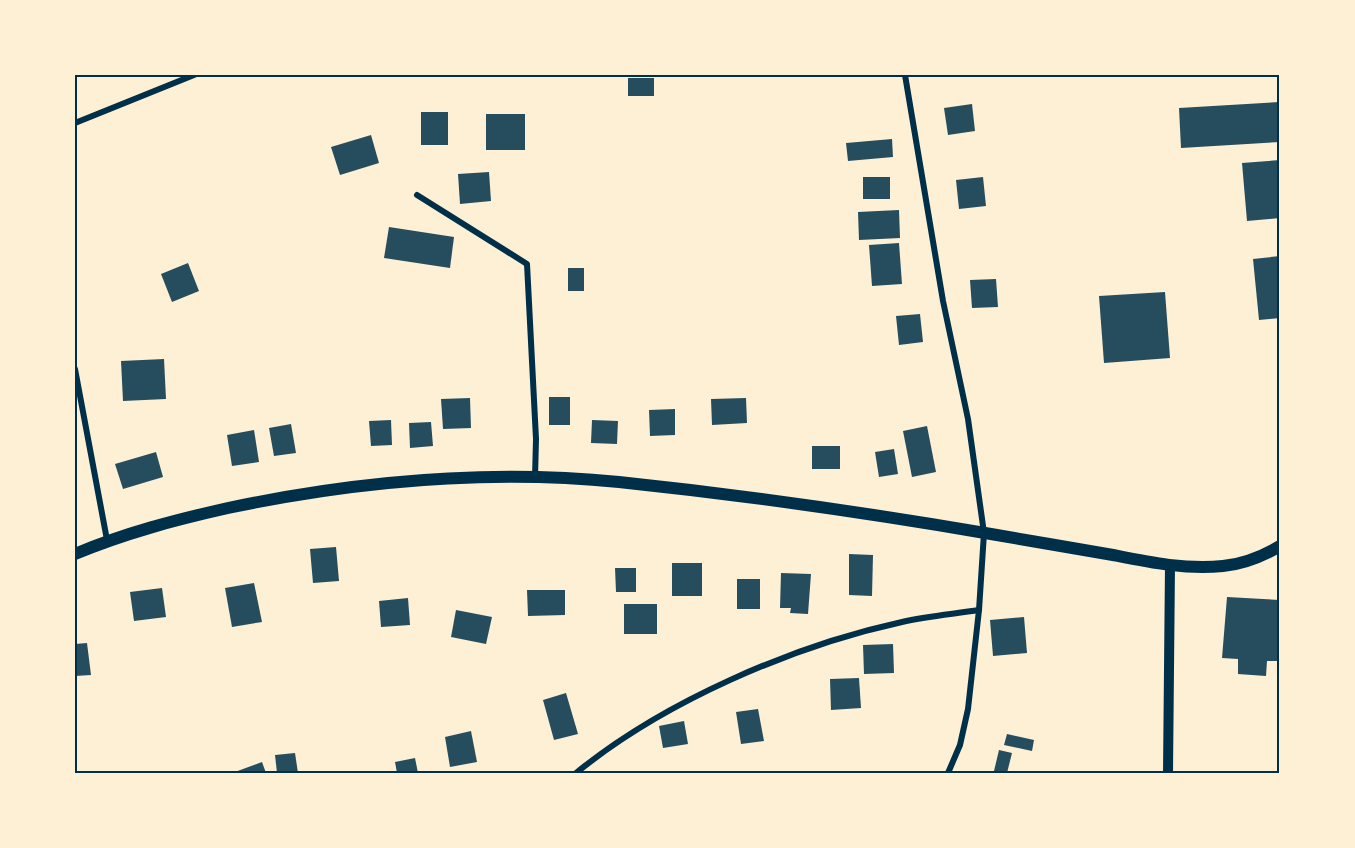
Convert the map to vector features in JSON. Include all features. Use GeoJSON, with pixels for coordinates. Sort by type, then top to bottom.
{"type":"FeatureCollection","features":[{"type":"Feature","properties":{"kind":"main road"},"geometry":{"type":"LineString","coordinates":[[75,554],[107,540],[168,522],[327,489],[422,480],[496,477],[617,482],[984,533],[1170,566],[1222,566],[1263,556],[1280,546]]}},
{"type":"Feature","properties":{"kind":"street"},"geometry":{"type":"LineString","coordinates":[[75,123],[194,75]]}},
{"type":"Feature","properties":{"kind":"street"},"geometry":{"type":"LineString","coordinates":[[905,75],[943,301],[968,419],[984,533],[979,610],[968,709],[960,745],[948,773]]}},
{"type":"Feature","properties":{"kind":"street"},"geometry":{"type":"LineString","coordinates":[[417,195],[527,264],[536,439],[535,478]]}},
{"type":"Feature","properties":{"kind":"street"},"geometry":{"type":"LineString","coordinates":[[75,369],[107,540]]}},
{"type":"Feature","properties":{"kind":"street"},"geometry":{"type":"LineString","coordinates":[[1168,773],[1170,566]]}},
{"type":"Feature","properties":{"kind":"street"},"geometry":{"type":"LineString","coordinates":[[576,773],[608,747],[639,727],[729,681],[811,648],[902,622],[979,610]]}},
{"type":"Feature","properties":{"kind":"building"},"geometry":{"type":"Polygon","coordinates":[[[628,78],[654,78],[654,96],[628,96],[628,78]]]}},
{"type":"Feature","properties":{"kind":"building"},"geometry":{"type":"Polygon","coordinates":[[[1280,102],[1280,142],[1181,148],[1179,108],[1280,102]]]}},
{"type":"Feature","properties":{"kind":"building"},"geometry":{"type":"Polygon","coordinates":[[[972,104],[975,131],[948,135],[944,108],[972,104]]]}},
{"type":"Feature","properties":{"kind":"building"},"geometry":{"type":"Polygon","coordinates":[[[421,112],[448,112],[448,145],[421,145],[421,112]]]}},
{"type":"Feature","properties":{"kind":"building"},"geometry":{"type":"Polygon","coordinates":[[[486,114],[525,114],[525,150],[486,150],[486,114]]]}},
{"type":"Feature","properties":{"kind":"building"},"geometry":{"type":"Polygon","coordinates":[[[371,135],[379,163],[340,175],[331,147],[371,135]]]}},
{"type":"Feature","properties":{"kind":"building"},"geometry":{"type":"Polygon","coordinates":[[[892,139],[893,157],[848,161],[846,143],[892,139]]]}},
{"type":"Feature","properties":{"kind":"building"},"geometry":{"type":"Polygon","coordinates":[[[1280,160],[1280,218],[1247,221],[1242,163],[1280,160]]]}},
{"type":"Feature","properties":{"kind":"building"},"geometry":{"type":"Polygon","coordinates":[[[489,172],[491,201],[460,204],[458,174],[489,172]]]}},
{"type":"Feature","properties":{"kind":"building"},"geometry":{"type":"Polygon","coordinates":[[[863,177],[890,177],[890,199],[863,199],[863,177]]]}},
{"type":"Feature","properties":{"kind":"building"},"geometry":{"type":"Polygon","coordinates":[[[983,177],[986,206],[959,209],[956,180],[983,177]]]}},
{"type":"Feature","properties":{"kind":"building"},"geometry":{"type":"Polygon","coordinates":[[[899,210],[900,238],[859,240],[858,212],[899,210]]]}},
{"type":"Feature","properties":{"kind":"building"},"geometry":{"type":"Polygon","coordinates":[[[389,227],[454,237],[450,268],[384,258],[389,227]]]}},
{"type":"Feature","properties":{"kind":"building"},"geometry":{"type":"Polygon","coordinates":[[[899,243],[902,284],[872,286],[869,245],[899,243]]]}},
{"type":"Feature","properties":{"kind":"building"},"geometry":{"type":"Polygon","coordinates":[[[1280,256],[1280,318],[1259,320],[1253,259],[1280,256]]]}},
{"type":"Feature","properties":{"kind":"building"},"geometry":{"type":"Polygon","coordinates":[[[188,263],[199,291],[172,302],[161,274],[188,263]]]}},
{"type":"Feature","properties":{"kind":"building"},"geometry":{"type":"Polygon","coordinates":[[[568,268],[584,268],[584,291],[568,291],[568,268]]]}},
{"type":"Feature","properties":{"kind":"building"},"geometry":{"type":"Polygon","coordinates":[[[996,279],[998,307],[972,308],[970,280],[996,279]]]}},
{"type":"Feature","properties":{"kind":"building"},"geometry":{"type":"Polygon","coordinates":[[[1165,292],[1170,358],[1104,363],[1099,296],[1165,292]]]}},
{"type":"Feature","properties":{"kind":"building"},"geometry":{"type":"Polygon","coordinates":[[[920,314],[923,342],[899,345],[896,316],[920,314]]]}},
{"type":"Feature","properties":{"kind":"building"},"geometry":{"type":"Polygon","coordinates":[[[164,359],[166,399],[123,401],[121,361],[164,359]]]}},
{"type":"Feature","properties":{"kind":"building"},"geometry":{"type":"Polygon","coordinates":[[[549,397],[570,397],[570,425],[549,425],[549,397]]]}},
{"type":"Feature","properties":{"kind":"building"},"geometry":{"type":"Polygon","coordinates":[[[470,398],[471,428],[443,429],[441,399],[470,398]]]}},
{"type":"Feature","properties":{"kind":"building"},"geometry":{"type":"Polygon","coordinates":[[[746,398],[747,423],[712,425],[711,399],[746,398]]]}},
{"type":"Feature","properties":{"kind":"building"},"geometry":{"type":"Polygon","coordinates":[[[675,409],[675,435],[650,436],[649,410],[675,409]]]}},
{"type":"Feature","properties":{"kind":"building"},"geometry":{"type":"Polygon","coordinates":[[[391,420],[392,445],[371,446],[369,421],[391,420]]]}},
{"type":"Feature","properties":{"kind":"building"},"geometry":{"type":"Polygon","coordinates":[[[592,420],[618,421],[617,444],[591,443],[592,420]]]}},
{"type":"Feature","properties":{"kind":"building"},"geometry":{"type":"Polygon","coordinates":[[[431,422],[433,446],[410,448],[409,423],[431,422]]]}},
{"type":"Feature","properties":{"kind":"building"},"geometry":{"type":"Polygon","coordinates":[[[291,424],[296,453],[274,456],[269,428],[291,424]]]}},
{"type":"Feature","properties":{"kind":"building"},"geometry":{"type":"Polygon","coordinates":[[[927,426],[936,472],[912,477],[903,431],[927,426]]]}},
{"type":"Feature","properties":{"kind":"building"},"geometry":{"type":"Polygon","coordinates":[[[254,430],[259,462],[232,466],[227,435],[254,430]]]}},
{"type":"Feature","properties":{"kind":"building"},"geometry":{"type":"Polygon","coordinates":[[[812,446],[840,446],[840,469],[812,469],[812,446]]]}},
{"type":"Feature","properties":{"kind":"building"},"geometry":{"type":"Polygon","coordinates":[[[894,449],[898,474],[879,477],[875,452],[894,449]]]}},
{"type":"Feature","properties":{"kind":"building"},"geometry":{"type":"Polygon","coordinates":[[[156,452],[163,477],[123,489],[115,464],[156,452]]]}},
{"type":"Feature","properties":{"kind":"building"},"geometry":{"type":"Polygon","coordinates":[[[336,547],[339,581],[313,583],[310,549],[336,547]]]}},
{"type":"Feature","properties":{"kind":"building"},"geometry":{"type":"Polygon","coordinates":[[[849,554],[873,555],[872,596],[849,595],[849,554]]]}},
{"type":"Feature","properties":{"kind":"building"},"geometry":{"type":"Polygon","coordinates":[[[672,563],[702,563],[702,596],[672,596],[672,563]]]}},
{"type":"Feature","properties":{"kind":"building"},"geometry":{"type":"Polygon","coordinates":[[[615,568],[636,568],[636,592],[616,592],[615,568]]]}},
{"type":"Feature","properties":{"kind":"building"},"geometry":{"type":"Polygon","coordinates":[[[781,573],[811,574],[808,614],[790,613],[791,608],[780,608],[781,573]]]}},
{"type":"Feature","properties":{"kind":"building"},"geometry":{"type":"Polygon","coordinates":[[[737,579],[760,579],[760,609],[737,609],[737,579]]]}},
{"type":"Feature","properties":{"kind":"building"},"geometry":{"type":"Polygon","coordinates":[[[254,583],[262,622],[232,627],[225,588],[254,583]]]}},
{"type":"Feature","properties":{"kind":"building"},"geometry":{"type":"Polygon","coordinates":[[[162,588],[166,617],[134,621],[130,592],[162,588]]]}},
{"type":"Feature","properties":{"kind":"building"},"geometry":{"type":"Polygon","coordinates":[[[527,590],[565,590],[565,615],[528,616],[527,590]]]}},
{"type":"Feature","properties":{"kind":"building"},"geometry":{"type":"Polygon","coordinates":[[[1227,597],[1280,600],[1280,661],[1267,661],[1266,676],[1238,674],[1238,659],[1222,658],[1227,597]]]}},
{"type":"Feature","properties":{"kind":"building"},"geometry":{"type":"Polygon","coordinates":[[[408,598],[410,625],[381,627],[379,601],[408,598]]]}},
{"type":"Feature","properties":{"kind":"building"},"geometry":{"type":"Polygon","coordinates":[[[624,604],[657,604],[657,634],[624,634],[624,604]]]}},
{"type":"Feature","properties":{"kind":"building"},"geometry":{"type":"Polygon","coordinates":[[[456,610],[492,617],[486,644],[451,637],[456,610]]]}},
{"type":"Feature","properties":{"kind":"building"},"geometry":{"type":"Polygon","coordinates":[[[1024,617],[1027,653],[993,656],[990,620],[1024,617]]]}},
{"type":"Feature","properties":{"kind":"building"},"geometry":{"type":"Polygon","coordinates":[[[87,643],[91,675],[75,676],[75,644],[87,643]]]}},
{"type":"Feature","properties":{"kind":"building"},"geometry":{"type":"Polygon","coordinates":[[[893,644],[894,673],[864,674],[863,645],[893,644]]]}},
{"type":"Feature","properties":{"kind":"building"},"geometry":{"type":"Polygon","coordinates":[[[859,678],[861,708],[831,710],[830,679],[859,678]]]}},
{"type":"Feature","properties":{"kind":"building"},"geometry":{"type":"Polygon","coordinates":[[[566,693],[578,734],[554,740],[543,700],[566,693]]]}},
{"type":"Feature","properties":{"kind":"building"},"geometry":{"type":"Polygon","coordinates":[[[758,709],[764,741],[741,744],[736,712],[758,709]]]}},
{"type":"Feature","properties":{"kind":"building"},"geometry":{"type":"Polygon","coordinates":[[[684,721],[688,744],[663,748],[659,726],[684,721]]]}},
{"type":"Feature","properties":{"kind":"building"},"geometry":{"type":"Polygon","coordinates":[[[471,731],[477,762],[450,767],[445,737],[471,731]]]}},
{"type":"Feature","properties":{"kind":"building"},"geometry":{"type":"Polygon","coordinates":[[[1007,734],[1034,740],[1032,751],[1004,745],[1007,734]]]}},
{"type":"Feature","properties":{"kind":"building"},"geometry":{"type":"Polygon","coordinates":[[[999,750],[1012,753],[1007,773],[994,771],[999,750]]]}},
{"type":"Feature","properties":{"kind":"building"},"geometry":{"type":"Polygon","coordinates":[[[295,753],[298,773],[277,773],[275,755],[295,753]]]}},
{"type":"Feature","properties":{"kind":"building"},"geometry":{"type":"Polygon","coordinates":[[[415,758],[418,773],[397,773],[395,762],[415,758]]]}},
{"type":"Feature","properties":{"kind":"building"},"geometry":{"type":"Polygon","coordinates":[[[262,762],[266,773],[232,773],[262,762]]]}}]}
